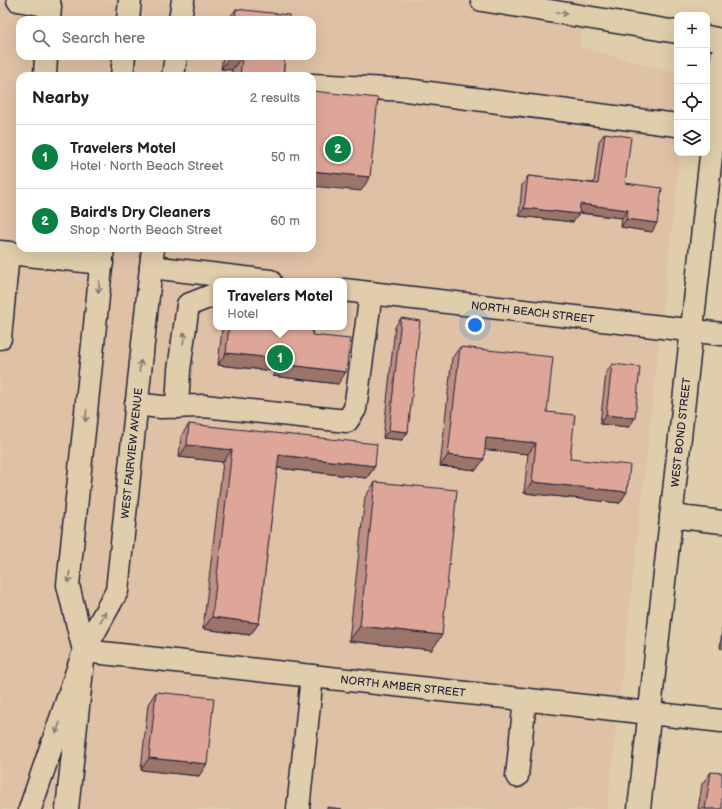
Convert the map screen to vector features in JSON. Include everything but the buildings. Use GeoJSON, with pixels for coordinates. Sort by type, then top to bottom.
{"type":"FeatureCollection","features":[{"type":"Feature","properties":{"kind":"main road"},"geometry":{"type":"LineString","coordinates":[[18,0],[50,6],[49,16]]}},
{"type":"Feature","properties":{"kind":"main road"},"geometry":{"type":"LineString","coordinates":[[128,16],[130,0]]}},
{"type":"Feature","properties":{"kind":"main road"},"geometry":{"type":"LineString","coordinates":[[181,16],[183,0]]}},
{"type":"Feature","properties":{"kind":"main road"},"geometry":{"type":"LineString","coordinates":[[482,0],[674,32]]}},
{"type":"Feature","properties":{"kind":"main road"},"geometry":{"type":"LineString","coordinates":[[710,38],[722,40]]}},
{"type":"Feature","properties":{"kind":"main road","name":"WEST BOND STREET"},"geometry":{"type":"LineString","coordinates":[[639,809],[722,56]]}},
{"type":"Feature","properties":{"kind":"main road"},"geometry":{"type":"LineString","coordinates":[[45,72],[46,60]]}},
{"type":"Feature","properties":{"kind":"main road"},"geometry":{"type":"LineString","coordinates":[[122,72],[124,60]]}},
{"type":"Feature","properties":{"kind":"main road"},"geometry":{"type":"LineString","coordinates":[[316,85],[406,90],[674,125]]}},
{"type":"Feature","properties":{"kind":"main road"},"geometry":{"type":"LineString","coordinates":[[0,338],[4,253],[31,252],[102,255]]}},
{"type":"Feature","properties":{"kind":"main road","name":"WEST FAIRVIEW AVENUE"},"geometry":{"type":"LineString","coordinates":[[66,809],[84,651],[68,585],[102,255]]}},
{"type":"Feature","properties":{"kind":"main road"},"geometry":{"type":"LineString","coordinates":[[152,257],[247,278]]}},
{"type":"Feature","properties":{"kind":"main road","name":"WEST FAIRVIEW AVENUE"},"geometry":{"type":"LineString","coordinates":[[84,651],[117,590],[152,257]]}},
{"type":"Feature","properties":{"kind":"main road","name":"NORTH BEACH STREET"},"geometry":{"type":"LineString","coordinates":[[347,290],[722,334]]}},
{"type":"Feature","properties":{"kind":"main road"},"geometry":{"type":"LineString","coordinates":[[136,404],[161,407],[204,406],[347,421],[355,409],[371,293]]}},
{"type":"Feature","properties":{"kind":"main road"},"geometry":{"type":"LineString","coordinates":[[177,407],[179,370],[188,305],[213,295]]}},
{"type":"Feature","properties":{"kind":"main road"},"geometry":{"type":"LineString","coordinates":[[671,516],[722,522]]}},
{"type":"Feature","properties":{"kind":"main road"},"geometry":{"type":"LineString","coordinates":[[30,809],[84,651]]}},
{"type":"Feature","properties":{"kind":"main road","name":"NORTH AMBER STREET"},"geometry":{"type":"LineString","coordinates":[[84,651],[722,721]]}},
{"type":"Feature","properties":{"kind":"main road"},"geometry":{"type":"LineString","coordinates":[[298,809],[312,676]]}},
{"type":"Feature","properties":{"kind":"main road"},"geometry":{"type":"LineString","coordinates":[[517,776],[525,700]]}},
{"type":"Feature","properties":{"kind":"shaded area"},"geometry":{"type":"Polygon","coordinates":[[[0,0],[587,0],[579,47],[674,72],[674,156],[680,156],[607,809],[0,809],[0,0]]]}},
{"type":"Feature","properties":{"kind":"place","name":"Baird's Dry Cleaners"},"geometry":{"type":"Point","coordinates":[338,149]}},
{"type":"Feature","properties":{"kind":"place","name":"Travelers Motel"},"geometry":{"type":"Point","coordinates":[280,358]}}]}
